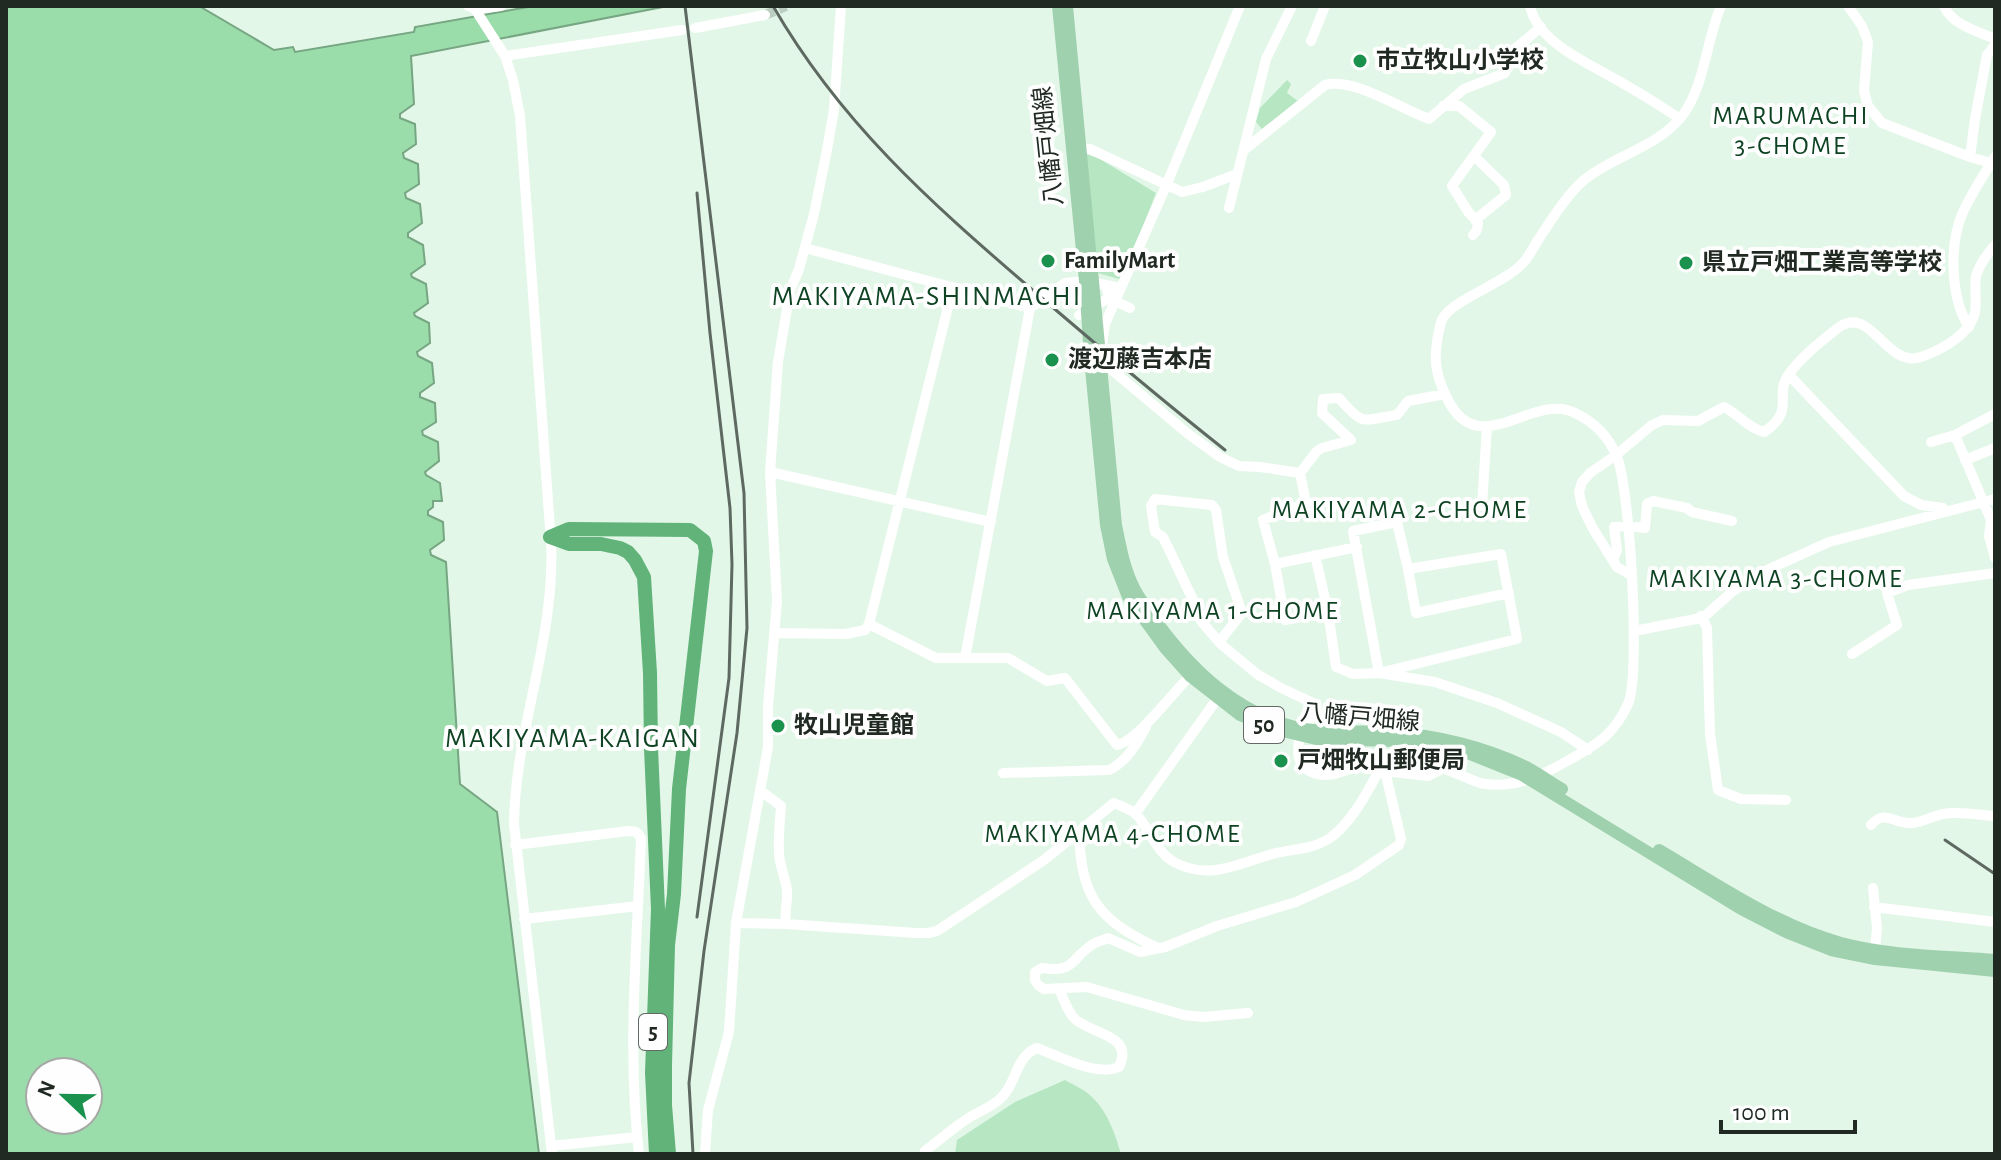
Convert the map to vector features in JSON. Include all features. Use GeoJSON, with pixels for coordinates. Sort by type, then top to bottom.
{"type":"FeatureCollection","features":[{"type":"Feature","properties":{"kind":"highway","name":"5"},"geometry":{"type":"LineString","coordinates":[[550,537],[569,529],[664,529],[690,530],[704,541],[706,560],[679,789],[668,945],[665,1105],[669,1154]]}},
{"type":"Feature","properties":{"kind":"highway","name":"5"},"geometry":{"type":"LineString","coordinates":[[550,537],[569,544],[601,544],[620,548],[635,560],[644,577],[658,909],[652,1073],[656,1154]]}},
{"type":"Feature","properties":{"kind":"main road","name":"八幡戸畑線"},"geometry":{"type":"LineString","coordinates":[[1058,6],[1095,282],[1090,358],[1113,559],[1128,597],[1165,648],[1220,695],[1316,739],[1428,745],[1470,754],[1522,775],[1728,901],[1788,933],[1831,950],[1875,959],[1995,971]]}},
{"type":"Feature","properties":{"kind":"main road","name":"八幡戸畑線"},"geometry":{"type":"LineString","coordinates":[[1067,6],[1116,525],[1122,558],[1137,594],[1193,673]]}},
{"type":"Feature","properties":{"kind":"main road","name":"八幡戸畑線"},"geometry":{"type":"LineString","coordinates":[[1303,731],[1392,732],[1472,746],[1526,767],[1745,901],[1793,925],[1840,942],[1875,950],[1995,960]]}},
{"type":"Feature","properties":{"kind":"street"},"geometry":{"type":"LineString","coordinates":[[473,7],[501,6]]}},
{"type":"Feature","properties":{"kind":"street"},"geometry":{"type":"LineString","coordinates":[[705,1154],[708,1110],[729,1032],[736,923],[768,747],[768,707],[777,601],[770,472],[778,362],[790,291],[817,201],[832,123],[841,6]]}},
{"type":"Feature","properties":{"kind":"street"},"geometry":{"type":"LineString","coordinates":[[1240,6],[1105,324],[1100,360],[1220,457],[1239,466],[1300,473]]}},
{"type":"Feature","properties":{"kind":"street"},"geometry":{"type":"LineString","coordinates":[[1229,208],[1266,59],[1292,6]]}},
{"type":"Feature","properties":{"kind":"street"},"geometry":{"type":"LineString","coordinates":[[1311,41],[1325,6]]}},
{"type":"Feature","properties":{"kind":"street"},"geometry":{"type":"LineString","coordinates":[[1530,6],[1541,27],[1556,44],[1680,119]]}},
{"type":"Feature","properties":{"kind":"street"},"geometry":{"type":"LineString","coordinates":[[1219,642],[1242,613],[1223,557],[1216,510],[1212,505],[1155,499],[1151,506],[1155,532],[1163,537],[1201,621],[1219,642],[1257,674],[1313,703],[1298,757],[1306,768],[1321,775],[1338,774],[1369,762],[1399,758],[1423,760],[1483,784],[1526,781],[1597,745],[1616,726],[1630,701],[1634,631],[1625,487],[1616,455],[1602,432],[1577,413],[1561,407],[1545,409],[1501,425],[1469,423],[1459,418],[1445,394],[1435,366],[1439,333],[1443,318],[1453,308],[1522,264],[1563,202],[1584,180],[1611,161],[1653,141],[1680,119],[1691,101],[1721,6]]}},
{"type":"Feature","properties":{"kind":"street"},"geometry":{"type":"LineString","coordinates":[[1848,6],[1862,26],[1868,42],[1864,91],[1868,106],[1882,123],[1970,157],[1993,160],[1962,213],[1955,242],[1956,290],[1962,316],[1969,327]]}},
{"type":"Feature","properties":{"kind":"street"},"geometry":{"type":"LineString","coordinates":[[1944,6],[1946,12],[1962,25],[1995,42],[1987,55],[1970,157]]}},
{"type":"Feature","properties":{"kind":"street"},"geometry":{"type":"LineString","coordinates":[[473,7],[505,56],[520,116],[550,537],[552,572],[545,637],[514,800],[515,845],[552,1150],[637,1137]]}},
{"type":"Feature","properties":{"kind":"street"},"geometry":{"type":"LineString","coordinates":[[695,28],[765,15]]}},
{"type":"Feature","properties":{"kind":"street"},"geometry":{"type":"LineString","coordinates":[[1244,150],[1325,85],[1336,82],[1378,95],[1429,119],[1464,89],[1505,73],[1509,54],[1541,27]]}},
{"type":"Feature","properties":{"kind":"street"},"geometry":{"type":"LineString","coordinates":[[505,56],[682,30]]}},
{"type":"Feature","properties":{"kind":"street"},"geometry":{"type":"LineString","coordinates":[[1443,106],[1459,106],[1491,132],[1452,186],[1478,222],[1473,235]]}},
{"type":"Feature","properties":{"kind":"street"},"geometry":{"type":"LineString","coordinates":[[1080,148],[1090,149],[1182,192],[1237,174]]}},
{"type":"Feature","properties":{"kind":"street"},"geometry":{"type":"LineString","coordinates":[[1474,156],[1504,185],[1506,195],[1475,220]]}},
{"type":"Feature","properties":{"kind":"street"},"geometry":{"type":"LineString","coordinates":[[1631,575],[1617,567],[1582,506],[1579,492],[1582,482],[1590,473],[1652,425],[1663,420],[1698,421],[1724,407],[1754,430],[1764,432],[1776,425],[1782,416],[1785,382],[1789,375],[1848,322],[1868,327],[1894,353],[1904,358],[1918,358],[1956,339],[1969,327],[1975,312],[1976,277],[1983,260],[1995,245]]}},
{"type":"Feature","properties":{"kind":"street"},"geometry":{"type":"LineString","coordinates":[[805,248],[1030,308]]}},
{"type":"Feature","properties":{"kind":"street"},"geometry":{"type":"LineString","coordinates":[[1497,267],[1504,278]]}},
{"type":"Feature","properties":{"kind":"street"},"geometry":{"type":"LineString","coordinates":[[965,658],[1030,308],[1065,283],[1095,282],[1121,288]]}},
{"type":"Feature","properties":{"kind":"street"},"geometry":{"type":"LineString","coordinates":[[1095,282],[1109,298],[1130,308]]}},
{"type":"Feature","properties":{"kind":"street"},"geometry":{"type":"LineString","coordinates":[[776,633],[846,634],[865,630],[869,624],[953,287]]}},
{"type":"Feature","properties":{"kind":"street"},"geometry":{"type":"LineString","coordinates":[[1079,315],[1109,298]]}},
{"type":"Feature","properties":{"kind":"street"},"geometry":{"type":"LineString","coordinates":[[1789,375],[1904,496],[1921,505],[1949,509]]}},
{"type":"Feature","properties":{"kind":"street"},"geometry":{"type":"LineString","coordinates":[[1328,612],[1285,620],[1263,520],[1306,503],[1300,473],[1317,451],[1351,440],[1322,413],[1323,399],[1339,398],[1356,418],[1363,421],[1397,415],[1408,401],[1445,394]]}},
{"type":"Feature","properties":{"kind":"street"},"geometry":{"type":"LineString","coordinates":[[1931,442],[1955,435],[1995,414]]}},
{"type":"Feature","properties":{"kind":"street"},"geometry":{"type":"LineString","coordinates":[[1482,506],[1487,426]]}},
{"type":"Feature","properties":{"kind":"street"},"geometry":{"type":"LineString","coordinates":[[1955,435],[1991,520],[1989,536],[1995,558]]}},
{"type":"Feature","properties":{"kind":"street"},"geometry":{"type":"LineString","coordinates":[[1965,460],[1995,448]]}},
{"type":"Feature","properties":{"kind":"street"},"geometry":{"type":"LineString","coordinates":[[770,472],[991,522]]}},
{"type":"Feature","properties":{"kind":"street"},"geometry":{"type":"LineString","coordinates":[[1634,631],[1701,616],[1769,569],[1829,542],[1995,499]]}},
{"type":"Feature","properties":{"kind":"street"},"geometry":{"type":"LineString","coordinates":[[1636,527],[1645,528],[1647,504],[1653,501],[1732,521]]}},
{"type":"Feature","properties":{"kind":"street"},"geometry":{"type":"LineString","coordinates":[[1379,673],[1353,531],[1397,522],[1416,613],[1509,593]]}},
{"type":"Feature","properties":{"kind":"street"},"geometry":{"type":"LineString","coordinates":[[1613,560],[1617,550],[1614,527],[1620,527]]}},
{"type":"Feature","properties":{"kind":"street"},"geometry":{"type":"LineString","coordinates":[[1275,564],[1357,547]]}},
{"type":"Feature","properties":{"kind":"street"},"geometry":{"type":"LineString","coordinates":[[1379,673],[1517,639],[1501,554],[1408,569]]}},
{"type":"Feature","properties":{"kind":"street"},"geometry":{"type":"LineString","coordinates":[[1315,555],[1336,667],[1353,674],[1379,673],[1435,682],[1497,703],[1561,732],[1588,750]]}},
{"type":"Feature","properties":{"kind":"street"},"geometry":{"type":"LineString","coordinates":[[1852,654],[1897,625],[1887,593],[1908,585],[1995,573]]}},
{"type":"Feature","properties":{"kind":"street"},"geometry":{"type":"LineString","coordinates":[[1701,616],[1707,628],[1710,734],[1718,790],[1741,799],[1786,800]]}},
{"type":"Feature","properties":{"kind":"street"},"geometry":{"type":"LineString","coordinates":[[869,624],[936,658],[1008,658],[1047,681],[1065,678],[1117,745],[1124,743],[1151,718],[1193,673]]}},
{"type":"Feature","properties":{"kind":"street"},"geometry":{"type":"LineString","coordinates":[[1135,814],[1220,695]]}},
{"type":"Feature","properties":{"kind":"street"},"geometry":{"type":"LineString","coordinates":[[1003,773],[1109,770],[1119,765],[1139,741],[1151,718]]}},
{"type":"Feature","properties":{"kind":"street"},"geometry":{"type":"LineString","coordinates":[[736,923],[916,933],[937,931],[1044,860],[1114,803],[1135,814],[1172,861],[1193,870],[1238,867],[1331,838],[1359,807],[1377,774],[1385,771],[1428,776],[1444,768]]}},
{"type":"Feature","properties":{"kind":"street"},"geometry":{"type":"LineString","coordinates":[[1248,1013],[1203,1017],[1184,1015],[1087,987],[1044,989],[1035,980],[1035,972],[1042,968],[1056,970],[1071,966],[1095,943],[1108,938],[1140,952],[1165,947],[1217,926],[1296,902],[1355,875],[1399,845],[1401,839],[1385,771]]}},
{"type":"Feature","properties":{"kind":"street"},"geometry":{"type":"LineString","coordinates":[[761,791],[781,806],[779,851],[780,867],[786,879],[786,924]]}},
{"type":"Feature","properties":{"kind":"street"},"geometry":{"type":"LineString","coordinates":[[1871,825],[1877,818],[1883,817],[1901,823],[1915,823],[1945,813],[1995,816]]}},
{"type":"Feature","properties":{"kind":"street"},"geometry":{"type":"LineString","coordinates":[[515,845],[635,831],[639,834],[633,1073],[639,1154]]}},
{"type":"Feature","properties":{"kind":"street"},"geometry":{"type":"LineString","coordinates":[[1079,831],[1080,862],[1093,901],[1120,927],[1158,948]]}},
{"type":"Feature","properties":{"kind":"street"},"geometry":{"type":"LineString","coordinates":[[1873,888],[1877,928],[1875,950]]}},
{"type":"Feature","properties":{"kind":"street"},"geometry":{"type":"LineString","coordinates":[[524,919],[638,906]]}},
{"type":"Feature","properties":{"kind":"street"},"geometry":{"type":"LineString","coordinates":[[1874,907],[1995,922]]}},
{"type":"Feature","properties":{"kind":"street"},"geometry":{"type":"LineString","coordinates":[[928,1154],[925,1151],[1000,1099],[1009,1088],[1022,1057],[1029,1051],[1037,1048],[1099,1070],[1111,1071],[1119,1067],[1123,1048],[1116,1040],[1076,1021],[1059,989]]}},
{"type":"Feature","properties":{"kind":"shaded area"},"geometry":{"type":"Polygon","coordinates":[[[6,6],[199,6],[274,50],[293,47],[295,52],[414,32],[415,27],[534,6],[668,6],[411,56],[414,104],[400,114],[400,118],[415,124],[416,144],[403,153],[404,158],[418,164],[419,184],[405,193],[406,198],[420,204],[422,223],[408,233],[408,237],[423,245],[425,264],[411,274],[426,284],[428,303],[414,313],[429,323],[430,343],[417,352],[418,356],[432,363],[434,383],[420,393],[420,397],[435,403],[436,422],[422,431],[423,435],[438,442],[439,461],[425,472],[440,483],[442,501],[433,501],[428,515],[443,522],[444,540],[430,550],[431,555],[446,562],[460,784],[497,812],[539,1154],[6,1154],[6,6]]]}},
{"type":"Feature","properties":{"kind":"shaded area"},"geometry":{"type":"Polygon","coordinates":[[[1287,80],[1291,84],[1287,93],[1298,101],[1262,129],[1256,122],[1260,108],[1287,80]]]}},
{"type":"Feature","properties":{"kind":"shaded area"},"geometry":{"type":"Polygon","coordinates":[[[1086,154],[1100,159],[1156,193],[1122,280],[1098,273],[1086,154]]]}},
{"type":"Feature","properties":{"kind":"shaded area"},"geometry":{"type":"Polygon","coordinates":[[[1065,1080],[1098,1103],[1121,1154],[955,1154],[957,1140],[1015,1102],[1065,1080]]]}},
{"type":"Feature","properties":{"kind":"tunnel"},"geometry":{"type":"LineString","coordinates":[[765,15],[786,6]]}},
{"type":"Feature","properties":{"kind":"railway"},"geometry":{"type":"LineString","coordinates":[[685,6],[744,493],[747,628],[737,733],[704,951],[689,1083],[693,1154]]}},
{"type":"Feature","properties":{"kind":"railway"},"geometry":{"type":"LineString","coordinates":[[773,6],[827,87],[922,191],[1053,308],[1225,450]]}},
{"type":"Feature","properties":{"kind":"railway"},"geometry":{"type":"LineString","coordinates":[[697,193],[730,508],[732,564],[729,678],[697,917]]}},
{"type":"Feature","properties":{"kind":"railway"},"geometry":{"type":"LineString","coordinates":[[1945,840],[1995,874]]}},
{"type":"Feature","properties":{"kind":"place","name":"市立牧山小学校"},"geometry":{"type":"Point","coordinates":[1360,61]}},
{"type":"Feature","properties":{"kind":"place","name":"FamilyMart"},"geometry":{"type":"Point","coordinates":[1048,261]}},
{"type":"Feature","properties":{"kind":"place","name":"県立戸畑工業高等学校"},"geometry":{"type":"Point","coordinates":[1686,263]}},
{"type":"Feature","properties":{"kind":"place","name":"渡辺藤吉本店"},"geometry":{"type":"Point","coordinates":[1052,360]}},
{"type":"Feature","properties":{"kind":"place","name":"牧山児童館"},"geometry":{"type":"Point","coordinates":[778,726]}},
{"type":"Feature","properties":{"kind":"place","name":"戸畑牧山郵便局"},"geometry":{"type":"Point","coordinates":[1281,761]}},
{"type":"Feature","properties":{"kind":"district","name":"MARUMACHI 3-CHOME"},"geometry":{"type":"Point","coordinates":[1791,131]}},
{"type":"Feature","properties":{"kind":"district","name":"MAKIYAMA-SHINMACHI"},"geometry":{"type":"Point","coordinates":[927,297]}},
{"type":"Feature","properties":{"kind":"district","name":"MAKIYAMA 2-CHOME"},"geometry":{"type":"Point","coordinates":[1400,510]}},
{"type":"Feature","properties":{"kind":"district","name":"MAKIYAMA 3-CHOME"},"geometry":{"type":"Point","coordinates":[1776,579]}},
{"type":"Feature","properties":{"kind":"district","name":"MAKIYAMA 1-CHOME"},"geometry":{"type":"Point","coordinates":[1213,611]}},
{"type":"Feature","properties":{"kind":"district","name":"MAKIYAMA-KAIGAN"},"geometry":{"type":"Point","coordinates":[573,739]}},
{"type":"Feature","properties":{"kind":"district","name":"MAKIYAMA 4-CHOME"},"geometry":{"type":"Point","coordinates":[1113,834]}}]}
